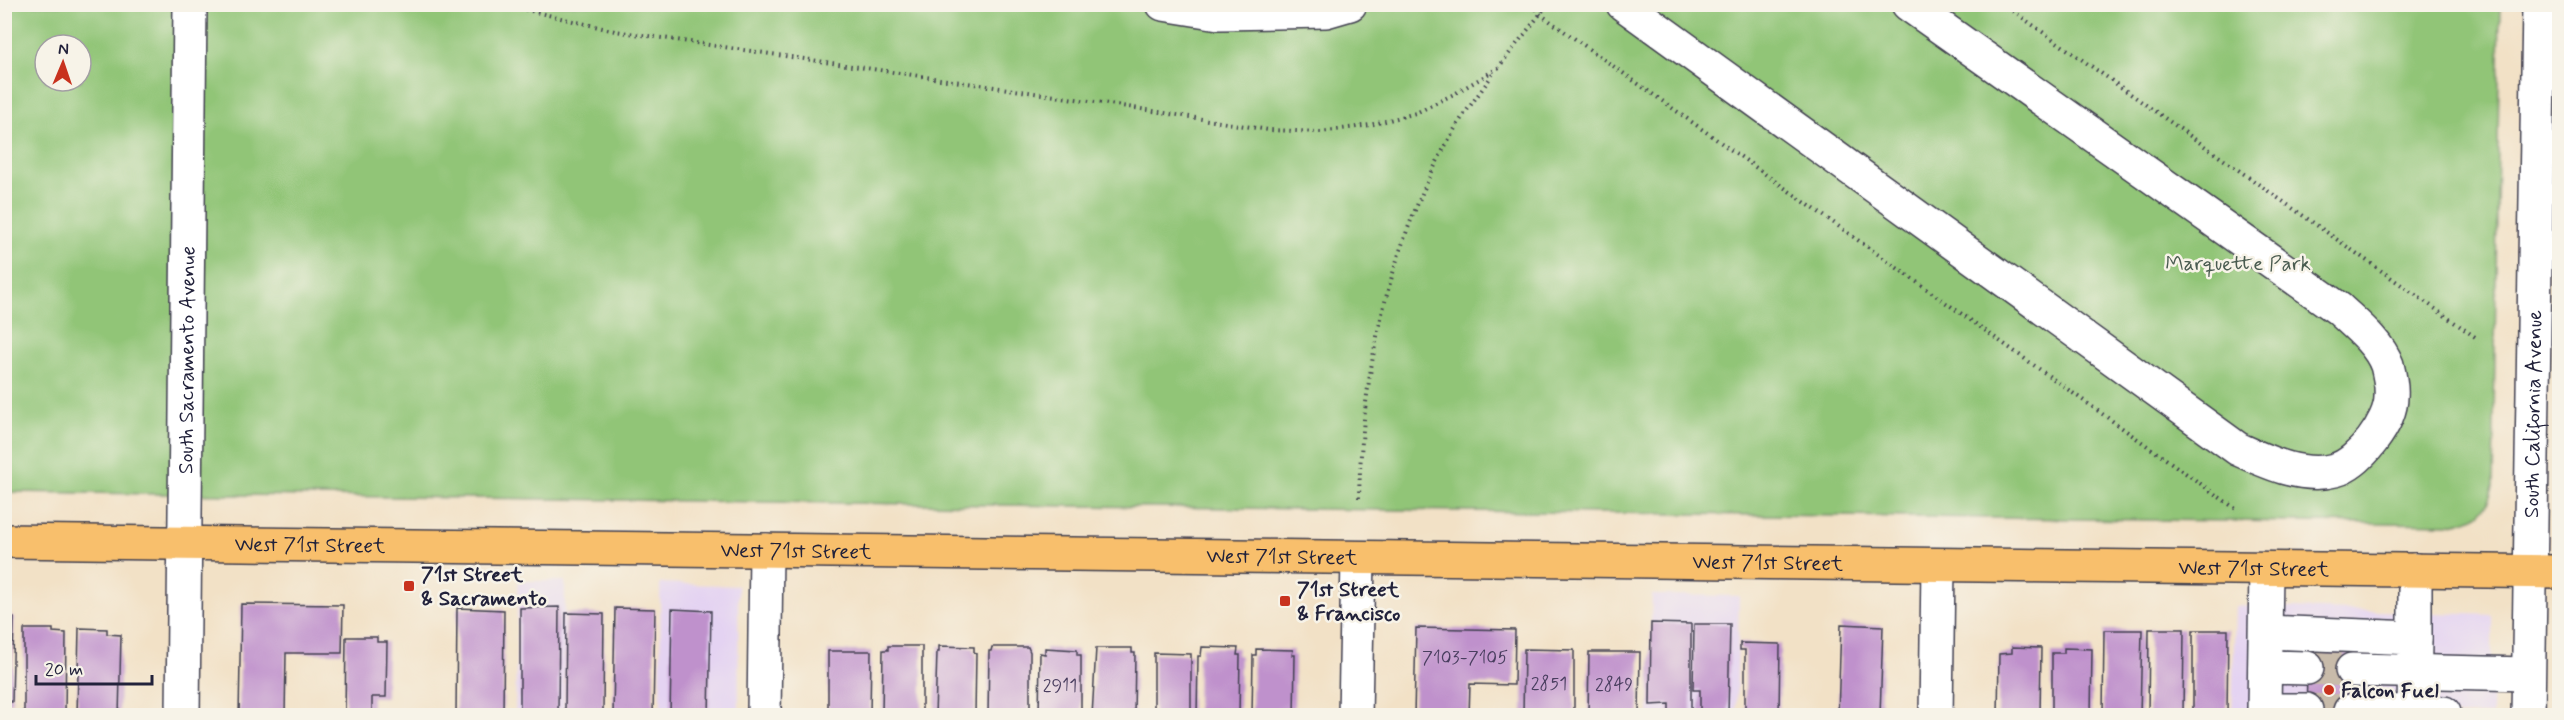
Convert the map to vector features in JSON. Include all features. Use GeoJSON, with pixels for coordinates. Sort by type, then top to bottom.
{"type":"FeatureCollection","features":[{"type":"Feature","properties":{"kind":"main road","name":"West 71st Street"},"geometry":{"type":"LineString","coordinates":[[4,540],[2545,572]]}},
{"type":"Feature","properties":{"kind":"street","name":"South Sacramento Avenue"},"geometry":{"type":"LineString","coordinates":[[183,716],[190,4]]}},
{"type":"Feature","properties":{"kind":"street"},"geometry":{"type":"LineString","coordinates":[[1162,4],[1219,13],[1326,11],[1350,4]]}},
{"type":"Feature","properties":{"kind":"street"},"geometry":{"type":"LineString","coordinates":[[1623,4],[2238,449],[2271,464],[2305,471],[2336,470],[2362,453],[2379,430],[2392,398],[2386,364],[2367,336],[2340,309],[1908,4]]}},
{"type":"Feature","properties":{"kind":"street","name":"South California Avenue"},"geometry":{"type":"LineString","coordinates":[[2528,716],[2528,674],[2545,572],[2539,4]]}},
{"type":"Feature","properties":{"kind":"street"},"geometry":{"type":"LineString","coordinates":[[764,716],[766,550]]}},
{"type":"Feature","properties":{"kind":"street"},"geometry":{"type":"LineString","coordinates":[[1355,716],[1358,558]]}},
{"type":"Feature","properties":{"kind":"street"},"geometry":{"type":"LineString","coordinates":[[1936,716],[1938,565]]}},
{"type":"Feature","properties":{"kind":"street"},"geometry":{"type":"LineString","coordinates":[[2266,569],[2264,710],[2306,711]]}},
{"type":"Feature","properties":{"kind":"street"},"geometry":{"type":"LineString","coordinates":[[2350,711],[2406,714],[2415,671],[2415,570]]}},
{"type":"Feature","properties":{"kind":"street"},"geometry":{"type":"LineString","coordinates":[[2266,632],[2415,638]]}},
{"type":"Feature","properties":{"kind":"street"},"geometry":{"type":"LineString","coordinates":[[2265,667],[2307,668]]}},
{"type":"Feature","properties":{"kind":"street"},"geometry":{"type":"LineString","coordinates":[[2352,670],[2528,674]]}},
{"type":"Feature","properties":{"kind":"path"},"geometry":{"type":"LineString","coordinates":[[501,4],[615,31],[1116,105],[1269,130],[1321,132],[1382,122],[1416,112],[1456,93],[1498,68]]}},
{"type":"Feature","properties":{"kind":"path"},"geometry":{"type":"LineString","coordinates":[[1533,4],[1540,14],[2236,509]]}},
{"type":"Feature","properties":{"kind":"path"},"geometry":{"type":"LineString","coordinates":[[1359,498],[1360,453],[1371,367],[1385,296],[1404,238],[1429,178],[1450,137],[1498,68],[1548,4]]}},
{"type":"Feature","properties":{"kind":"path"},"geometry":{"type":"LineString","coordinates":[[2003,4],[2478,339]]}},
{"type":"Feature","properties":{"kind":"shaded area"},"geometry":{"type":"Polygon","coordinates":[[[518,581],[565,581],[564,715],[515,716],[518,581]]]}},
{"type":"Feature","properties":{"kind":"shaded area"},"geometry":{"type":"Polygon","coordinates":[[[660,583],[738,586],[739,715],[661,715],[660,583]]]}},
{"type":"Feature","properties":{"kind":"shaded area"},"geometry":{"type":"Polygon","coordinates":[[[1652,595],[1739,596],[1736,715],[1649,716],[1652,595]]]}},
{"type":"Feature","properties":{"kind":"shaded area"},"geometry":{"type":"Polygon","coordinates":[[[2235,606],[2492,615],[2492,715],[2232,716],[2235,606]]]}},
{"type":"Feature","properties":{"kind":"shaded area"},"geometry":{"type":"Polygon","coordinates":[[[2554,616],[2559,616],[2559,715],[2552,715],[2554,616]]]}},
{"type":"Feature","properties":{"kind":"green space","name":"Marquette Park"},"geometry":{"type":"Polygon","coordinates":[[[5,5],[2500,5],[2493,488],[2487,504],[2479,514],[2451,524],[5,492],[5,5]]]}},
{"type":"Feature","properties":{"kind":"building"},"geometry":{"type":"Polygon","coordinates":[[[241,604],[343,605],[342,653],[286,653],[285,716],[239,716],[241,604]]]}},
{"type":"Feature","properties":{"kind":"building"},"geometry":{"type":"Polygon","coordinates":[[[559,607],[558,716],[520,716],[520,608],[559,607]]]}},
{"type":"Feature","properties":{"kind":"building"},"geometry":{"type":"Polygon","coordinates":[[[457,608],[504,610],[503,716],[456,716],[457,608]]]}},
{"type":"Feature","properties":{"kind":"building"},"geometry":{"type":"Polygon","coordinates":[[[615,608],[655,609],[653,716],[613,716],[615,608]]]}},
{"type":"Feature","properties":{"kind":"building"},"geometry":{"type":"Polygon","coordinates":[[[672,609],[711,611],[709,716],[670,716],[672,609]]]}},
{"type":"Feature","properties":{"kind":"building"},"geometry":{"type":"Polygon","coordinates":[[[4,612],[8,612],[14,618],[12,702],[4,702],[4,612]]]}},
{"type":"Feature","properties":{"kind":"building"},"geometry":{"type":"Polygon","coordinates":[[[566,613],[604,614],[603,711],[565,711],[566,613]]]}},
{"type":"Feature","properties":{"kind":"building"},"geometry":{"type":"Polygon","coordinates":[[[1651,623],[1691,624],[1691,716],[1669,716],[1669,704],[1650,705],[1651,623]]]}},
{"type":"Feature","properties":{"kind":"building"},"geometry":{"type":"Polygon","coordinates":[[[1694,624],[1730,624],[1728,716],[1700,716],[1700,690],[1693,690],[1694,624]]]}},
{"type":"Feature","properties":{"kind":"building"},"geometry":{"type":"Polygon","coordinates":[[[1841,624],[1883,626],[1880,716],[1838,716],[1841,624]]]}},
{"type":"Feature","properties":{"kind":"building"},"geometry":{"type":"Polygon","coordinates":[[[79,628],[107,629],[107,634],[121,635],[119,716],[77,716],[79,628]]]}},
{"type":"Feature","properties":{"kind":"building"},"geometry":{"type":"Polygon","coordinates":[[[1416,628],[1515,630],[1514,685],[1470,684],[1469,716],[1414,716],[1416,628]]]}},
{"type":"Feature","properties":{"kind":"building"},"geometry":{"type":"Polygon","coordinates":[[[24,629],[53,629],[53,632],[66,633],[65,716],[24,716],[24,629]]]}},
{"type":"Feature","properties":{"kind":"building"},"geometry":{"type":"Polygon","coordinates":[[[2149,629],[2184,629],[2183,716],[2148,716],[2149,629]]]}},
{"type":"Feature","properties":{"kind":"building"},"geometry":{"type":"Polygon","coordinates":[[[2104,630],[2142,630],[2140,716],[2103,716],[2104,630]]]}},
{"type":"Feature","properties":{"kind":"building"},"geometry":{"type":"Polygon","coordinates":[[[2193,630],[2228,630],[2227,716],[2193,716],[2193,630]]]}},
{"type":"Feature","properties":{"kind":"building","name":"Falcon Fuel"},"geometry":{"type":"Polygon","coordinates":[[[2308,634],[2353,637],[2350,716],[2306,716],[2308,634]]]}},
{"type":"Feature","properties":{"kind":"building"},"geometry":{"type":"Polygon","coordinates":[[[346,637],[377,637],[377,642],[387,642],[386,697],[372,697],[372,714],[379,713],[379,716],[345,716],[346,637]]]}},
{"type":"Feature","properties":{"kind":"building"},"geometry":{"type":"Polygon","coordinates":[[[1740,643],[1780,644],[1779,716],[1745,716],[1745,650],[1740,650],[1740,643]]]}},
{"type":"Feature","properties":{"kind":"building"},"geometry":{"type":"Polygon","coordinates":[[[888,646],[922,646],[922,716],[882,716],[883,650],[888,650],[888,646]]]}},
{"type":"Feature","properties":{"kind":"building"},"geometry":{"type":"Polygon","coordinates":[[[939,646],[974,647],[976,653],[975,716],[935,716],[939,646]]]}},
{"type":"Feature","properties":{"kind":"building"},"geometry":{"type":"Polygon","coordinates":[[[992,647],[1028,647],[1030,652],[1030,716],[988,716],[989,651],[992,647]]]}},
{"type":"Feature","properties":{"kind":"building"},"geometry":{"type":"Polygon","coordinates":[[[1202,647],[1238,648],[1237,655],[1240,655],[1239,716],[1197,716],[1198,656],[1201,656],[1202,647]]]}},
{"type":"Feature","properties":{"kind":"building"},"geometry":{"type":"Polygon","coordinates":[[[2012,647],[2041,648],[2040,716],[1998,716],[1999,654],[2012,653],[2012,647]]]}},
{"type":"Feature","properties":{"kind":"building"},"geometry":{"type":"Polygon","coordinates":[[[1045,648],[1077,650],[1077,655],[1081,655],[1081,716],[1039,716],[1040,653],[1045,654],[1045,648]]]}},
{"type":"Feature","properties":{"kind":"building"},"geometry":{"type":"Polygon","coordinates":[[[1096,648],[1132,648],[1132,653],[1135,653],[1134,716],[1092,716],[1096,648]]]}},
{"type":"Feature","properties":{"kind":"building"},"geometry":{"type":"Polygon","coordinates":[[[2064,648],[2092,649],[2091,716],[2052,716],[2052,653],[2064,653],[2064,648]]]}},
{"type":"Feature","properties":{"kind":"building"},"geometry":{"type":"Polygon","coordinates":[[[1256,649],[1293,650],[1292,655],[1295,655],[1294,716],[1252,716],[1253,655],[1256,655],[1256,649]]]}},
{"type":"Feature","properties":{"kind":"building"},"geometry":{"type":"Polygon","coordinates":[[[1524,649],[1574,650],[1574,716],[1523,716],[1524,649]]]}},
{"type":"Feature","properties":{"kind":"building"},"geometry":{"type":"Polygon","coordinates":[[[828,651],[871,651],[870,716],[828,716],[828,651]]]}},
{"type":"Feature","properties":{"kind":"building"},"geometry":{"type":"Polygon","coordinates":[[[1589,652],[1640,652],[1639,716],[1588,716],[1589,652]]]}},
{"type":"Feature","properties":{"kind":"building"},"geometry":{"type":"Polygon","coordinates":[[[1154,653],[1191,654],[1191,716],[1154,716],[1154,653]]]}},
{"type":"Feature","properties":{"kind":"tunnel"},"geometry":{"type":"LineString","coordinates":[[2307,668],[2352,670]]}},
{"type":"Feature","properties":{"kind":"tunnel"},"geometry":{"type":"LineString","coordinates":[[2306,710],[2350,711]]}},
{"type":"Feature","properties":{"kind":"place","name":"71st Street & Sacramento"},"geometry":{"type":"Point","coordinates":[409,586]}},
{"type":"Feature","properties":{"kind":"place","name":"71st Street & Francisco"},"geometry":{"type":"Point","coordinates":[1285,601]}},
{"type":"Feature","properties":{"kind":"place","name":"Falcon Fuel"},"geometry":{"type":"Point","coordinates":[2329,690]}}]}
